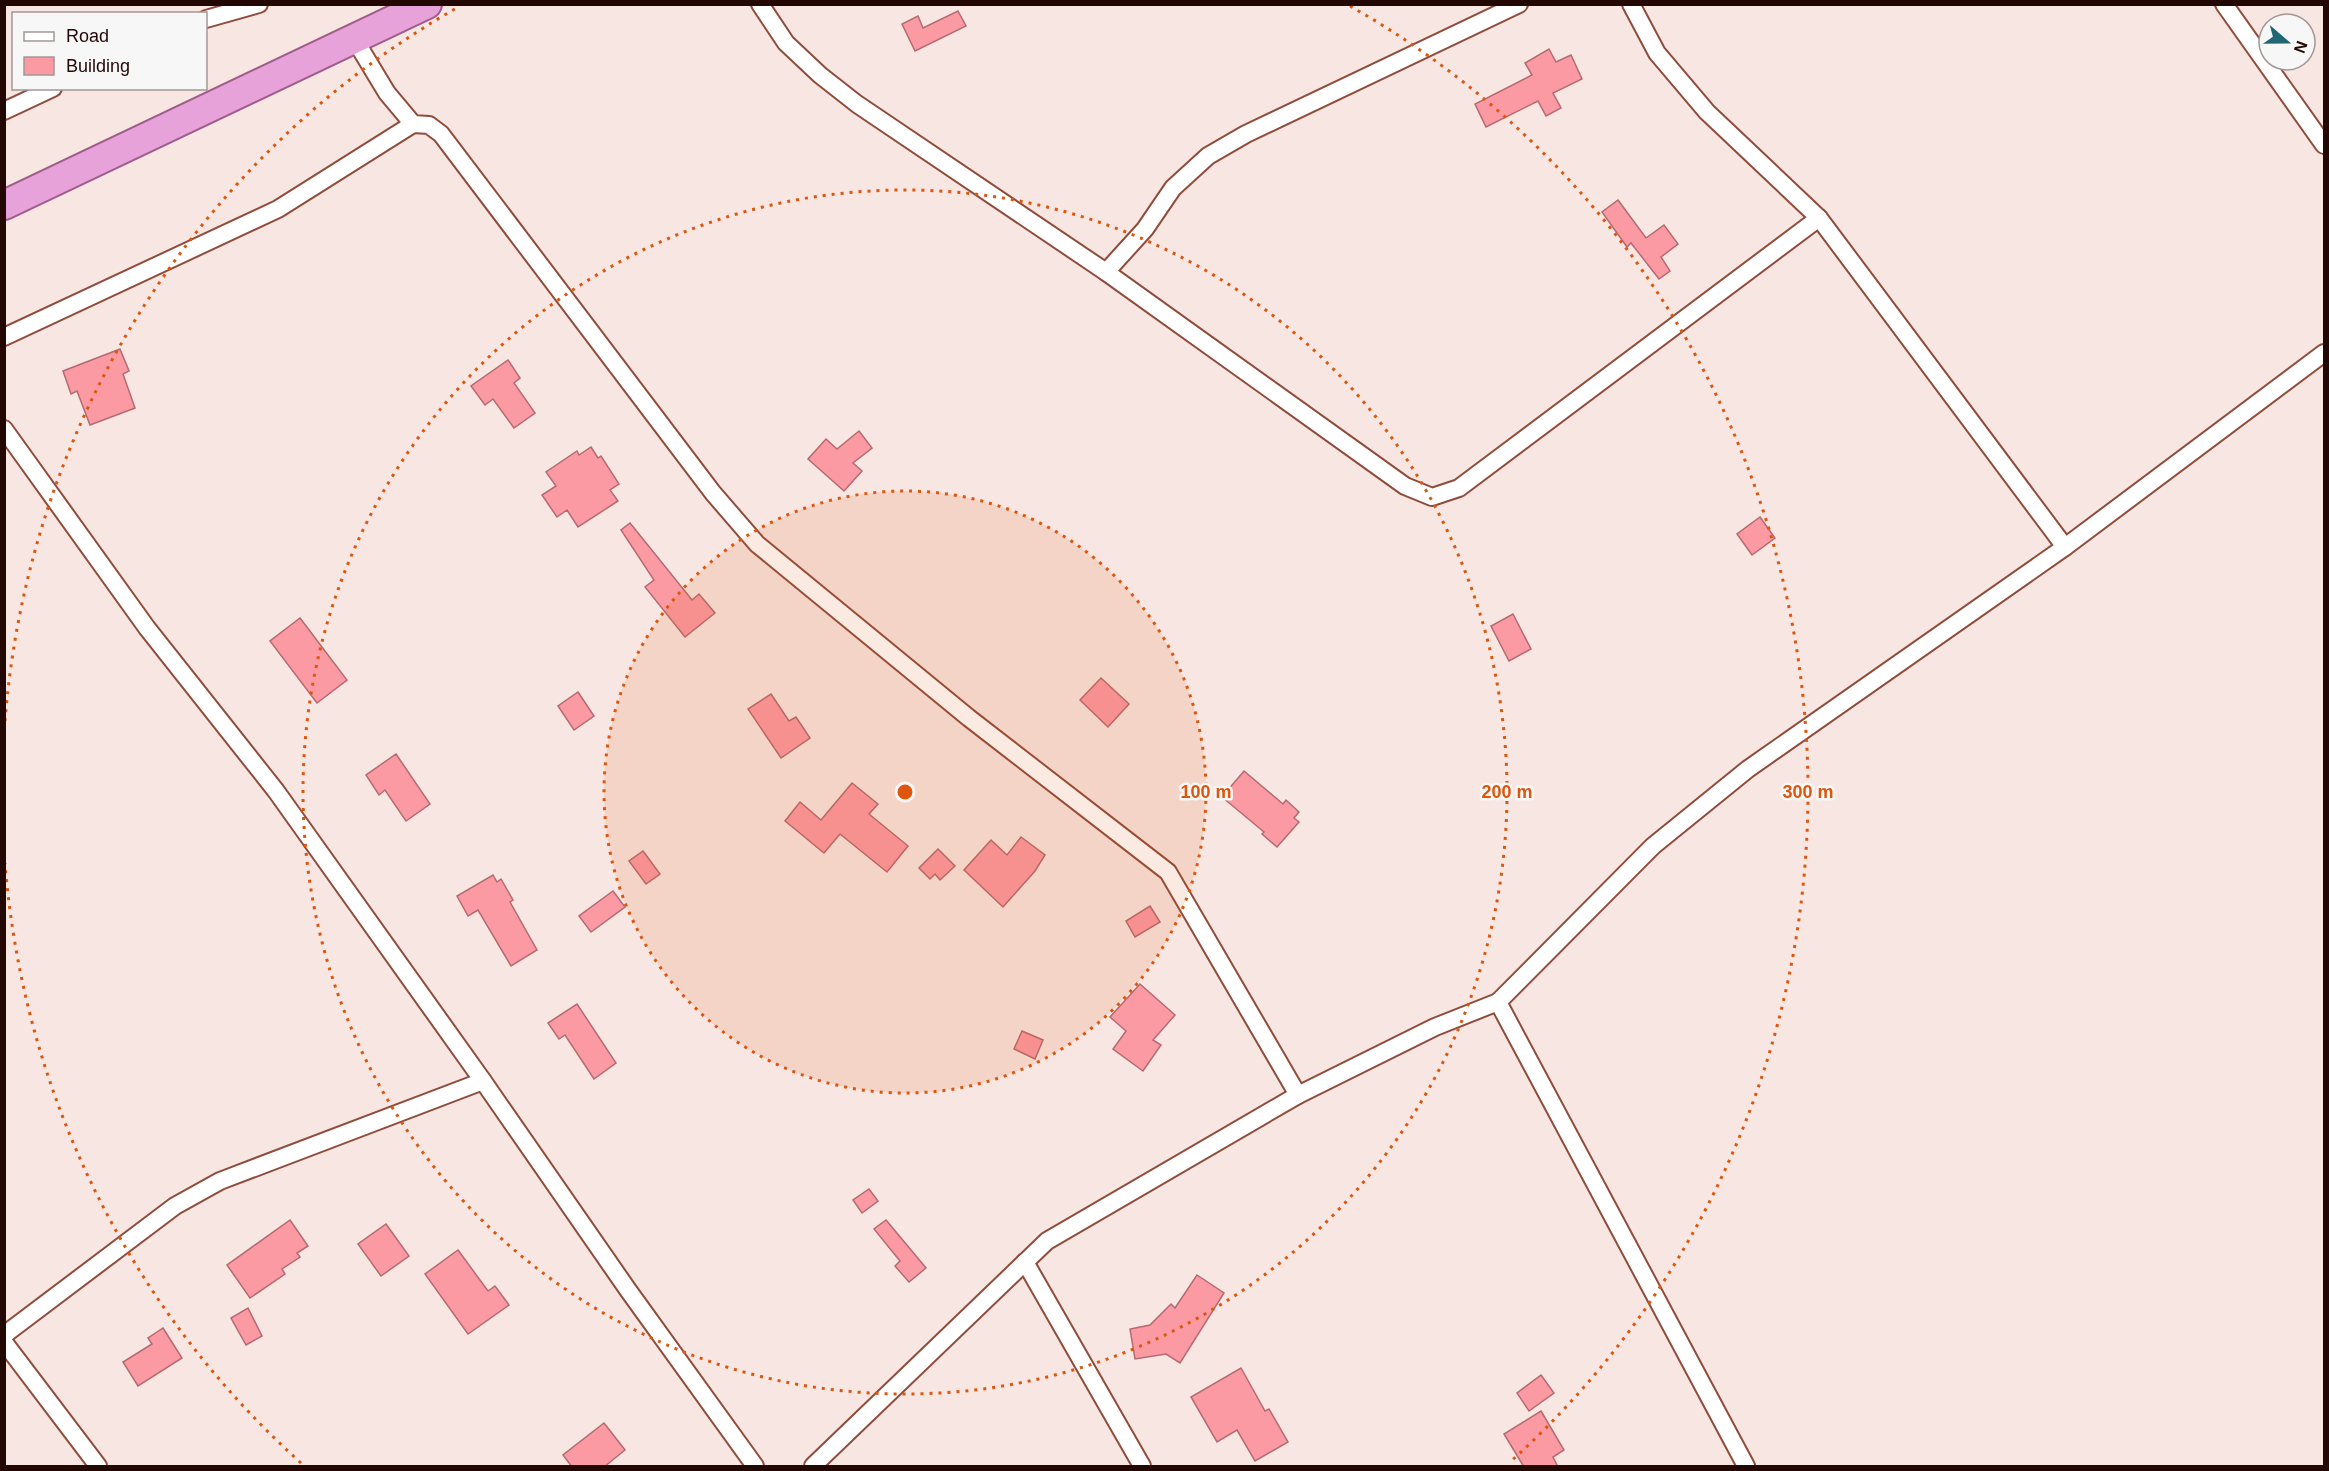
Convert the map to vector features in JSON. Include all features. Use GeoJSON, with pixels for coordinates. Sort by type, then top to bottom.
{"type":"FeatureCollection","features":[{"type":"Feature","properties":{"kind":"highway"},"geometry":{"type":"LineString","coordinates":[[4,205],[427,4]]}},
{"type":"Feature","properties":{"kind":"street"},"geometry":{"type":"LineString","coordinates":[[207,20],[259,4]]}},
{"type":"Feature","properties":{"kind":"street"},"geometry":{"type":"LineString","coordinates":[[760,4],[786,43],[820,75],[857,104],[1106,272],[1405,486],[1432,497],[1459,488],[1819,218]]}},
{"type":"Feature","properties":{"kind":"street"},"geometry":{"type":"LineString","coordinates":[[1106,272],[1145,229],[1173,188],[1208,156],[1246,134],[1519,4]]}},
{"type":"Feature","properties":{"kind":"street"},"geometry":{"type":"LineString","coordinates":[[1631,4],[1657,53],[1707,112],[1819,218],[2065,547]]}},
{"type":"Feature","properties":{"kind":"street"},"geometry":{"type":"LineString","coordinates":[[2224,4],[2325,145]]}},
{"type":"Feature","properties":{"kind":"street"},"geometry":{"type":"LineString","coordinates":[[354,40],[387,93],[413,124]]}},
{"type":"Feature","properties":{"kind":"street"},"geometry":{"type":"LineString","coordinates":[[4,111],[48,90]]}},
{"type":"Feature","properties":{"kind":"street"},"geometry":{"type":"LineString","coordinates":[[4,337],[278,209],[413,124],[429,125],[441,134],[699,475],[757,544],[969,718],[1168,872],[1299,1095]]}},
{"type":"Feature","properties":{"kind":"street"},"geometry":{"type":"LineString","coordinates":[[813,1467],[1047,1241],[1299,1095],[1435,1028],[1498,1002],[1653,846],[1740,776],[2065,547],[2325,353]]}},
{"type":"Feature","properties":{"kind":"street"},"geometry":{"type":"LineString","coordinates":[[4,429],[147,628],[276,791],[754,1467]]}},
{"type":"Feature","properties":{"kind":"street"},"geometry":{"type":"LineString","coordinates":[[1498,1002],[1746,1467]]}},
{"type":"Feature","properties":{"kind":"street"},"geometry":{"type":"LineString","coordinates":[[4,1335],[175,1206],[220,1181],[483,1081]]}},
{"type":"Feature","properties":{"kind":"street"},"geometry":{"type":"LineString","coordinates":[[1025,1262],[1142,1467]]}},
{"type":"Feature","properties":{"kind":"street"},"geometry":{"type":"LineString","coordinates":[[4,1342],[98,1467]]}},
{"type":"Feature","properties":{"kind":"building"},"geometry":{"type":"Polygon","coordinates":[[[958,11],[966,26],[915,51],[902,24],[918,16],[923,28],[958,11]]]}},
{"type":"Feature","properties":{"kind":"building"},"geometry":{"type":"Polygon","coordinates":[[[1549,49],[1556,62],[1571,55],[1582,79],[1553,93],[1561,108],[1546,116],[1538,101],[1486,127],[1475,104],[1532,75],[1525,63],[1549,49]]]}},
{"type":"Feature","properties":{"kind":"building"},"geometry":{"type":"Polygon","coordinates":[[[1618,200],[1646,238],[1664,225],[1678,244],[1661,257],[1670,271],[1659,279],[1631,243],[1627,247],[1602,212],[1618,200]]]}},
{"type":"Feature","properties":{"kind":"building"},"geometry":{"type":"Polygon","coordinates":[[[120,349],[129,371],[123,374],[135,408],[90,425],[77,391],[71,394],[63,371],[120,349]]]}},
{"type":"Feature","properties":{"kind":"building"},"geometry":{"type":"Polygon","coordinates":[[[508,360],[520,378],[514,383],[535,413],[514,428],[493,399],[485,405],[471,386],[508,360]]]}},
{"type":"Feature","properties":{"kind":"building"},"geometry":{"type":"Polygon","coordinates":[[[859,431],[872,448],[853,463],[862,471],[844,491],[808,459],[826,439],[837,449],[859,431]]]}},
{"type":"Feature","properties":{"kind":"building"},"geometry":{"type":"Polygon","coordinates":[[[591,447],[598,458],[601,456],[619,484],[610,490],[618,501],[578,527],[567,510],[557,517],[542,495],[556,486],[546,472],[577,451],[579,455],[591,447]]]}},
{"type":"Feature","properties":{"kind":"building"},"geometry":{"type":"Polygon","coordinates":[[[1760,517],[1775,538],[1752,555],[1737,534],[1760,517]]]}},
{"type":"Feature","properties":{"kind":"building"},"geometry":{"type":"Polygon","coordinates":[[[630,523],[692,600],[699,594],[715,613],[685,637],[645,587],[654,580],[621,530],[630,523]]]}},
{"type":"Feature","properties":{"kind":"building"},"geometry":{"type":"Polygon","coordinates":[[[1513,614],[1531,649],[1509,661],[1491,626],[1513,614]]]}},
{"type":"Feature","properties":{"kind":"building"},"geometry":{"type":"Polygon","coordinates":[[[300,618],[347,680],[317,703],[270,641],[300,618]]]}},
{"type":"Feature","properties":{"kind":"building"},"geometry":{"type":"Polygon","coordinates":[[[1101,678],[1129,704],[1108,727],[1080,700],[1101,678]]]}},
{"type":"Feature","properties":{"kind":"building"},"geometry":{"type":"Polygon","coordinates":[[[578,692],[594,716],[574,730],[558,706],[578,692]]]}},
{"type":"Feature","properties":{"kind":"building"},"geometry":{"type":"Polygon","coordinates":[[[771,694],[789,721],[796,717],[810,738],[781,758],[748,709],[771,694]]]}},
{"type":"Feature","properties":{"kind":"building"},"geometry":{"type":"Polygon","coordinates":[[[396,754],[430,804],[406,821],[385,790],[379,795],[366,775],[396,754]]]}},
{"type":"Feature","properties":{"kind":"building"},"geometry":{"type":"Polygon","coordinates":[[[1244,771],[1283,804],[1286,800],[1299,812],[1294,818],[1299,822],[1277,847],[1262,834],[1264,832],[1222,797],[1244,771]]]}},
{"type":"Feature","properties":{"kind":"building"},"geometry":{"type":"Polygon","coordinates":[[[852,783],[878,804],[869,814],[908,846],[887,872],[840,834],[824,853],[785,821],[800,802],[821,820],[852,783]]]}},
{"type":"Feature","properties":{"kind":"building"},"geometry":{"type":"Polygon","coordinates":[[[1021,837],[1045,855],[1035,871],[1003,907],[964,870],[991,840],[1007,855],[1021,837]]]}},
{"type":"Feature","properties":{"kind":"building"},"geometry":{"type":"Polygon","coordinates":[[[938,849],[955,866],[940,880],[935,874],[930,879],[919,868],[938,849]]]}},
{"type":"Feature","properties":{"kind":"building"},"geometry":{"type":"Polygon","coordinates":[[[643,851],[660,874],[646,884],[629,861],[643,851]]]}},
{"type":"Feature","properties":{"kind":"building"},"geometry":{"type":"Polygon","coordinates":[[[493,875],[497,882],[501,879],[513,900],[510,902],[537,950],[511,966],[478,910],[468,916],[457,896],[493,875]]]}},
{"type":"Feature","properties":{"kind":"building"},"geometry":{"type":"Polygon","coordinates":[[[613,891],[625,907],[591,932],[579,916],[613,891]]]}},
{"type":"Feature","properties":{"kind":"building"},"geometry":{"type":"Polygon","coordinates":[[[1150,906],[1160,922],[1135,937],[1126,921],[1150,906]]]}},
{"type":"Feature","properties":{"kind":"building"},"geometry":{"type":"Polygon","coordinates":[[[1140,984],[1175,1015],[1153,1040],[1161,1045],[1143,1071],[1113,1049],[1126,1031],[1110,1017],[1140,984]]]}},
{"type":"Feature","properties":{"kind":"building"},"geometry":{"type":"Polygon","coordinates":[[[577,1004],[616,1063],[594,1079],[565,1035],[559,1039],[548,1023],[577,1004]]]}},
{"type":"Feature","properties":{"kind":"building"},"geometry":{"type":"Polygon","coordinates":[[[1022,1031],[1043,1040],[1035,1059],[1014,1049],[1022,1031]]]}},
{"type":"Feature","properties":{"kind":"building"},"geometry":{"type":"Polygon","coordinates":[[[869,1189],[878,1201],[862,1213],[853,1200],[869,1189]]]}},
{"type":"Feature","properties":{"kind":"building"},"geometry":{"type":"Polygon","coordinates":[[[290,1220],[308,1246],[297,1253],[300,1257],[282,1269],[285,1274],[250,1298],[227,1265],[290,1220]]]}},
{"type":"Feature","properties":{"kind":"building"},"geometry":{"type":"Polygon","coordinates":[[[886,1220],[926,1268],[909,1282],[895,1266],[900,1261],[874,1229],[886,1220]]]}},
{"type":"Feature","properties":{"kind":"building"},"geometry":{"type":"Polygon","coordinates":[[[386,1224],[409,1256],[381,1276],[358,1244],[386,1224]]]}},
{"type":"Feature","properties":{"kind":"building"},"geometry":{"type":"Polygon","coordinates":[[[458,1250],[488,1291],[495,1286],[509,1305],[468,1334],[425,1274],[458,1250]]]}},
{"type":"Feature","properties":{"kind":"building"},"geometry":{"type":"Polygon","coordinates":[[[1197,1275],[1224,1293],[1180,1363],[1166,1354],[1135,1359],[1130,1329],[1150,1325],[1171,1304],[1175,1308],[1197,1275]]]}},
{"type":"Feature","properties":{"kind":"building"},"geometry":{"type":"Polygon","coordinates":[[[248,1308],[262,1336],[246,1345],[231,1318],[248,1308]]]}},
{"type":"Feature","properties":{"kind":"building"},"geometry":{"type":"Polygon","coordinates":[[[163,1328],[182,1358],[138,1386],[123,1362],[152,1344],[148,1338],[163,1328]]]}},
{"type":"Feature","properties":{"kind":"building"},"geometry":{"type":"Polygon","coordinates":[[[1241,1368],[1265,1411],[1269,1409],[1288,1442],[1255,1461],[1237,1430],[1217,1442],[1191,1397],[1241,1368]]]}},
{"type":"Feature","properties":{"kind":"building"},"geometry":{"type":"Polygon","coordinates":[[[1541,1375],[1554,1393],[1529,1411],[1517,1393],[1541,1375]]]}},
{"type":"Feature","properties":{"kind":"building"},"geometry":{"type":"Polygon","coordinates":[[[1541,1411],[1564,1450],[1553,1457],[1558,1467],[1524,1467],[1504,1434],[1541,1411]]]}},
{"type":"Feature","properties":{"kind":"building"},"geometry":{"type":"Polygon","coordinates":[[[604,1423],[625,1450],[604,1467],[572,1467],[563,1455],[604,1423]]]}}]}
